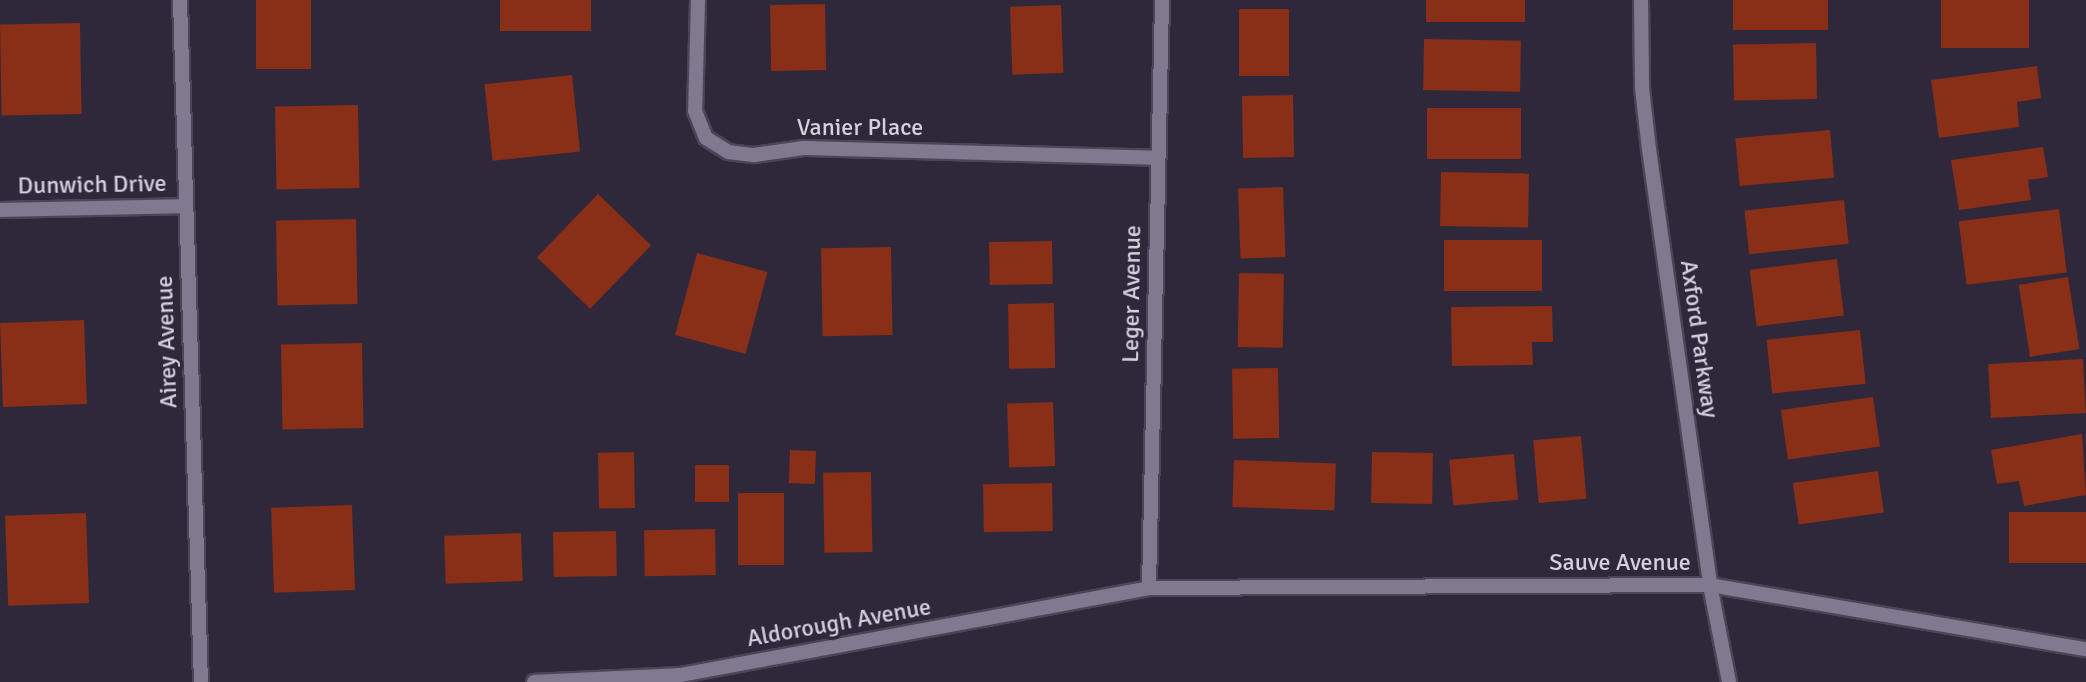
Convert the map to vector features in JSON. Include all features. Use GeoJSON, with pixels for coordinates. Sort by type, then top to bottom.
{"type":"FeatureCollection","features":[{"type":"Feature","properties":{"kind":"street","name":"Airey Avenue"},"geometry":{"type":"LineString","coordinates":[[180,0],[201,682]]}},
{"type":"Feature","properties":{"kind":"street","name":"Vanier Place"},"geometry":{"type":"LineString","coordinates":[[698,0],[695,111],[706,138],[728,152],[754,155],[804,148],[1158,158]]}},
{"type":"Feature","properties":{"kind":"street","name":"Leger Avenue"},"geometry":{"type":"LineString","coordinates":[[1149,588],[1162,0]]}},
{"type":"Feature","properties":{"kind":"street","name":"Axford Parkway"},"geometry":{"type":"LineString","coordinates":[[1641,0],[1642,88],[1710,585],[1729,682]]}},
{"type":"Feature","properties":{"kind":"street","name":"Dunwich Drive"},"geometry":{"type":"LineString","coordinates":[[0,210],[186,206]]}},
{"type":"Feature","properties":{"kind":"street","name":"Sauve Avenue"},"geometry":{"type":"LineString","coordinates":[[1149,588],[1710,585],[2086,649]]}},
{"type":"Feature","properties":{"kind":"street","name":"Aldorough Avenue"},"geometry":{"type":"LineString","coordinates":[[534,682],[680,678],[1149,588]]}},
{"type":"Feature","properties":{"kind":"building"},"geometry":{"type":"Polygon","coordinates":[[[256,0],[311,0],[311,69],[256,69],[256,0]]]}},
{"type":"Feature","properties":{"kind":"building"},"geometry":{"type":"Polygon","coordinates":[[[500,0],[591,0],[591,31],[500,31],[500,0]]]}},
{"type":"Feature","properties":{"kind":"building"},"geometry":{"type":"Polygon","coordinates":[[[1426,0],[1525,0],[1525,22],[1426,22],[1426,0]]]}},
{"type":"Feature","properties":{"kind":"building"},"geometry":{"type":"Polygon","coordinates":[[[1733,0],[1828,0],[1828,30],[1733,30],[1733,0]]]}},
{"type":"Feature","properties":{"kind":"building"},"geometry":{"type":"Polygon","coordinates":[[[1941,0],[2029,0],[2029,48],[1941,48],[1941,0]]]}},
{"type":"Feature","properties":{"kind":"building"},"geometry":{"type":"Polygon","coordinates":[[[825,4],[826,70],[771,71],[770,5],[825,4]]]}},
{"type":"Feature","properties":{"kind":"building"},"geometry":{"type":"Polygon","coordinates":[[[1061,5],[1063,73],[1012,75],[1010,7],[1061,5]]]}},
{"type":"Feature","properties":{"kind":"building"},"geometry":{"type":"Polygon","coordinates":[[[1239,9],[1289,9],[1289,76],[1239,76],[1239,9]]]}},
{"type":"Feature","properties":{"kind":"building"},"geometry":{"type":"Polygon","coordinates":[[[80,23],[82,114],[2,115],[0,24],[80,23]]]}},
{"type":"Feature","properties":{"kind":"building"},"geometry":{"type":"Polygon","coordinates":[[[1424,39],[1521,41],[1520,92],[1423,90],[1424,39]]]}},
{"type":"Feature","properties":{"kind":"building"},"geometry":{"type":"Polygon","coordinates":[[[1816,43],[1817,99],[1734,100],[1733,44],[1816,43]]]}},
{"type":"Feature","properties":{"kind":"building"},"geometry":{"type":"Polygon","coordinates":[[[2037,66],[2041,98],[2017,102],[2019,127],[1939,138],[1931,80],[2037,66]]]}},
{"type":"Feature","properties":{"kind":"building"},"geometry":{"type":"Polygon","coordinates":[[[572,75],[580,152],[493,161],[484,84],[572,75]]]}},
{"type":"Feature","properties":{"kind":"building"},"geometry":{"type":"Polygon","coordinates":[[[1293,95],[1294,157],[1243,158],[1242,96],[1293,95]]]}},
{"type":"Feature","properties":{"kind":"building"},"geometry":{"type":"Polygon","coordinates":[[[358,105],[359,188],[276,189],[275,106],[358,105]]]}},
{"type":"Feature","properties":{"kind":"building"},"geometry":{"type":"Polygon","coordinates":[[[1427,108],[1521,108],[1521,159],[1427,159],[1427,108]]]}},
{"type":"Feature","properties":{"kind":"building"},"geometry":{"type":"Polygon","coordinates":[[[1830,130],[1834,178],[1740,186],[1735,138],[1830,130]]]}},
{"type":"Feature","properties":{"kind":"building"},"geometry":{"type":"Polygon","coordinates":[[[2043,147],[2048,177],[2028,180],[2031,200],[1959,210],[1951,160],[2043,147]]]}},
{"type":"Feature","properties":{"kind":"building"},"geometry":{"type":"Polygon","coordinates":[[[1441,172],[1529,174],[1528,228],[1440,226],[1441,172]]]}},
{"type":"Feature","properties":{"kind":"building"},"geometry":{"type":"Polygon","coordinates":[[[1283,187],[1285,257],[1240,259],[1238,189],[1283,187]]]}},
{"type":"Feature","properties":{"kind":"building"},"geometry":{"type":"Polygon","coordinates":[[[598,194],[651,245],[590,309],[537,257],[598,194]]]}},
{"type":"Feature","properties":{"kind":"building"},"geometry":{"type":"Polygon","coordinates":[[[1844,200],[1849,244],[1749,254],[1745,210],[1844,200]]]}},
{"type":"Feature","properties":{"kind":"building"},"geometry":{"type":"Polygon","coordinates":[[[2059,209],[2067,273],[1967,285],[1959,221],[2059,209]]]}},
{"type":"Feature","properties":{"kind":"building"},"geometry":{"type":"Polygon","coordinates":[[[356,219],[357,304],[277,305],[276,220],[356,219]]]}},
{"type":"Feature","properties":{"kind":"building"},"geometry":{"type":"Polygon","coordinates":[[[1444,240],[1542,240],[1542,291],[1444,291],[1444,240]]]}},
{"type":"Feature","properties":{"kind":"building"},"geometry":{"type":"Polygon","coordinates":[[[1052,241],[1053,284],[990,285],[989,242],[1052,241]]]}},
{"type":"Feature","properties":{"kind":"building"},"geometry":{"type":"Polygon","coordinates":[[[891,247],[893,335],[823,336],[821,248],[891,247]]]}},
{"type":"Feature","properties":{"kind":"building"},"geometry":{"type":"Polygon","coordinates":[[[697,253],[768,272],[746,354],[675,335],[697,253]]]}},
{"type":"Feature","properties":{"kind":"building"},"geometry":{"type":"Polygon","coordinates":[[[1837,259],[1844,316],[1757,326],[1750,270],[1837,259]]]}},
{"type":"Feature","properties":{"kind":"building"},"geometry":{"type":"Polygon","coordinates":[[[1239,273],[1284,274],[1283,348],[1238,347],[1239,273]]]}},
{"type":"Feature","properties":{"kind":"building"},"geometry":{"type":"Polygon","coordinates":[[[2068,277],[2079,349],[2030,357],[2019,285],[2068,277]]]}},
{"type":"Feature","properties":{"kind":"building"},"geometry":{"type":"Polygon","coordinates":[[[1054,303],[1055,368],[1009,369],[1008,304],[1054,303]]]}},
{"type":"Feature","properties":{"kind":"building"},"geometry":{"type":"Polygon","coordinates":[[[1552,306],[1553,342],[1532,342],[1533,365],[1452,366],[1451,307],[1552,306]]]}},
{"type":"Feature","properties":{"kind":"building"},"geometry":{"type":"Polygon","coordinates":[[[84,320],[87,404],[3,407],[0,323],[84,320]]]}},
{"type":"Feature","properties":{"kind":"building"},"geometry":{"type":"Polygon","coordinates":[[[1860,330],[1866,384],[1772,394],[1767,340],[1860,330]]]}},
{"type":"Feature","properties":{"kind":"building"},"geometry":{"type":"Polygon","coordinates":[[[362,343],[363,428],[282,429],[281,344],[362,343]]]}},
{"type":"Feature","properties":{"kind":"building"},"geometry":{"type":"Polygon","coordinates":[[[2083,359],[2086,413],[1991,418],[1988,364],[2083,359]]]}},
{"type":"Feature","properties":{"kind":"building"},"geometry":{"type":"Polygon","coordinates":[[[1278,368],[1279,438],[1233,439],[1232,369],[1278,368]]]}},
{"type":"Feature","properties":{"kind":"building"},"geometry":{"type":"Polygon","coordinates":[[[1873,397],[1880,447],[1788,459],[1781,410],[1873,397]]]}},
{"type":"Feature","properties":{"kind":"building"},"geometry":{"type":"Polygon","coordinates":[[[1053,402],[1055,466],[1009,468],[1007,404],[1053,402]]]}},
{"type":"Feature","properties":{"kind":"building"},"geometry":{"type":"Polygon","coordinates":[[[2082,434],[2086,495],[2024,506],[2019,481],[1997,484],[1991,450],[2082,434]]]}},
{"type":"Feature","properties":{"kind":"building"},"geometry":{"type":"Polygon","coordinates":[[[1581,436],[1586,499],[1539,503],[1533,440],[1581,436]]]}},
{"type":"Feature","properties":{"kind":"building"},"geometry":{"type":"Polygon","coordinates":[[[790,450],[816,451],[815,484],[789,483],[790,450]]]}},
{"type":"Feature","properties":{"kind":"building"},"geometry":{"type":"Polygon","coordinates":[[[634,452],[635,508],[599,509],[598,453],[634,452]]]}},
{"type":"Feature","properties":{"kind":"building"},"geometry":{"type":"Polygon","coordinates":[[[1372,452],[1433,453],[1432,504],[1371,503],[1372,452]]]}},
{"type":"Feature","properties":{"kind":"building"},"geometry":{"type":"Polygon","coordinates":[[[1514,454],[1518,500],[1453,505],[1449,460],[1514,454]]]}},
{"type":"Feature","properties":{"kind":"building"},"geometry":{"type":"Polygon","coordinates":[[[1234,460],[1336,464],[1334,511],[1232,507],[1234,460]]]}},
{"type":"Feature","properties":{"kind":"building"},"geometry":{"type":"Polygon","coordinates":[[[695,465],[729,465],[729,502],[695,502],[695,465]]]}},
{"type":"Feature","properties":{"kind":"building"},"geometry":{"type":"Polygon","coordinates":[[[1878,471],[1884,513],[1799,525],[1793,483],[1878,471]]]}},
{"type":"Feature","properties":{"kind":"building"},"geometry":{"type":"Polygon","coordinates":[[[871,472],[872,552],[824,553],[823,473],[871,472]]]}},
{"type":"Feature","properties":{"kind":"building"},"geometry":{"type":"Polygon","coordinates":[[[1052,483],[1053,531],[984,532],[983,484],[1052,483]]]}},
{"type":"Feature","properties":{"kind":"building"},"geometry":{"type":"Polygon","coordinates":[[[738,493],[784,493],[784,565],[738,565],[738,493]]]}},
{"type":"Feature","properties":{"kind":"building"},"geometry":{"type":"Polygon","coordinates":[[[352,505],[355,590],[274,593],[271,508],[352,505]]]}},
{"type":"Feature","properties":{"kind":"building"},"geometry":{"type":"Polygon","coordinates":[[[2009,512],[2086,512],[2086,563],[2009,563],[2009,512]]]}},
{"type":"Feature","properties":{"kind":"building"},"geometry":{"type":"Polygon","coordinates":[[[86,513],[89,603],[8,606],[5,516],[86,513]]]}},
{"type":"Feature","properties":{"kind":"building"},"geometry":{"type":"Polygon","coordinates":[[[715,529],[716,575],[645,576],[644,530],[715,529]]]}},
{"type":"Feature","properties":{"kind":"building"},"geometry":{"type":"Polygon","coordinates":[[[616,531],[617,576],[554,577],[553,532],[616,531]]]}},
{"type":"Feature","properties":{"kind":"building"},"geometry":{"type":"Polygon","coordinates":[[[521,533],[523,581],[446,584],[444,536],[521,533]]]}}]}
